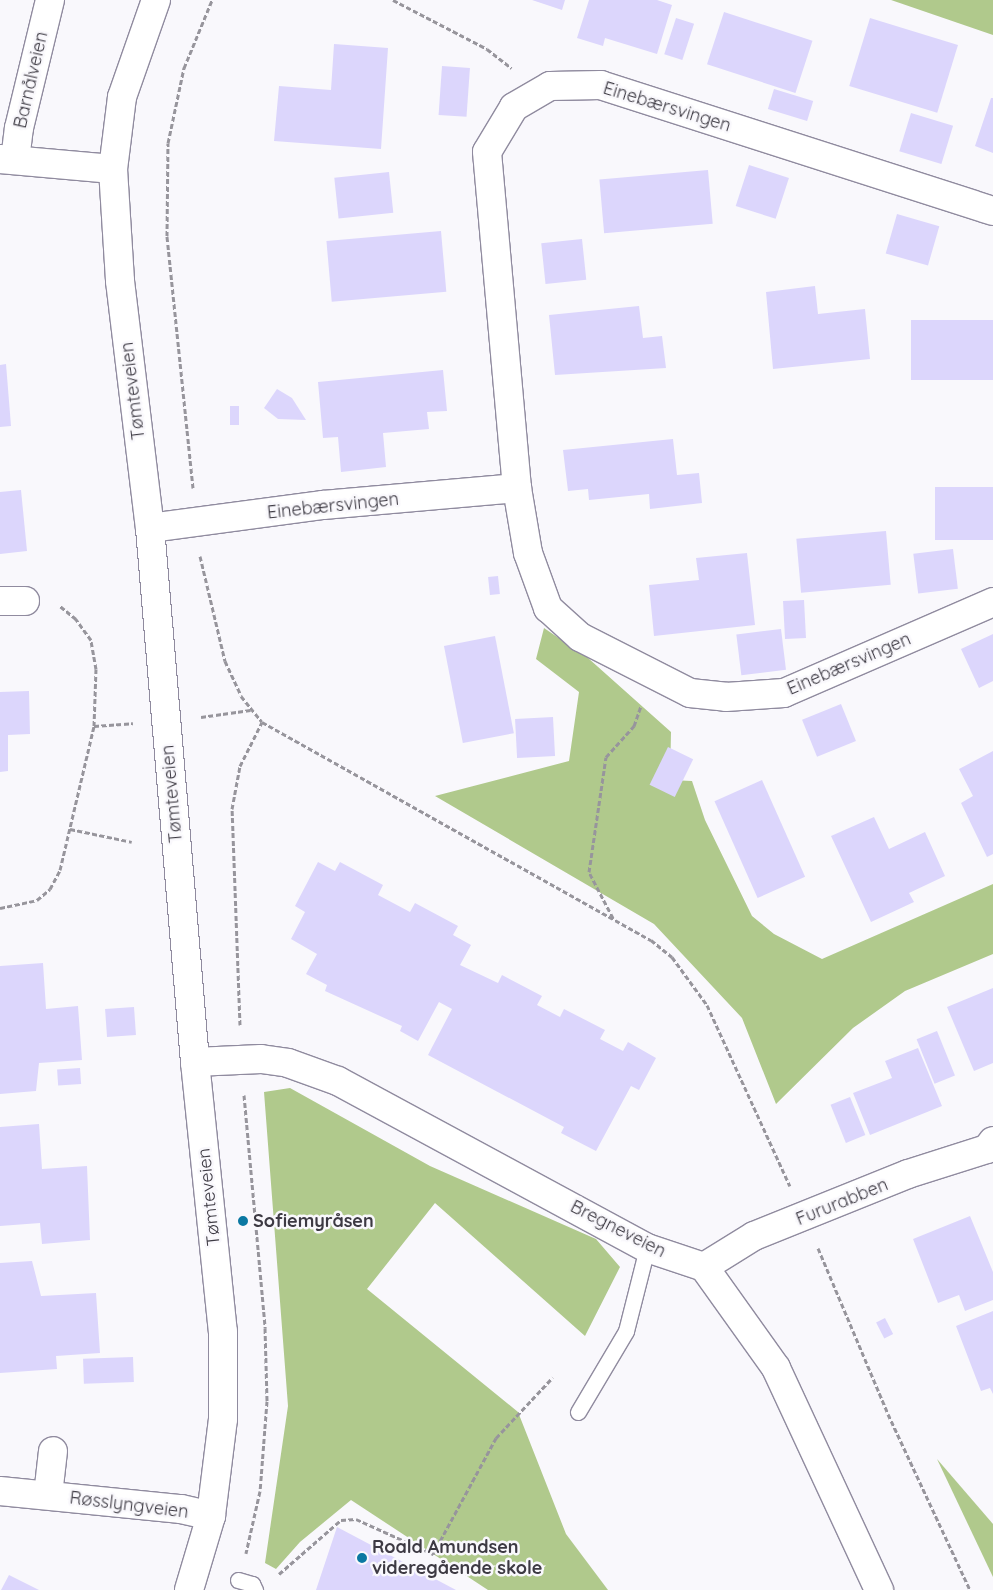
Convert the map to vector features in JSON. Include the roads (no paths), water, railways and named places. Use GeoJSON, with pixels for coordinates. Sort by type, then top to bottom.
{"type":"FeatureCollection","features":[{"type":"Feature","properties":{"kind":"street","name":"Barnålveien"},"geometry":{"type":"LineString","coordinates":[[50,0],[19,128],[7,160],[113,169]]}},
{"type":"Feature","properties":{"kind":"street","name":"Tømteveien"},"geometry":{"type":"LineString","coordinates":[[156,0],[122,97],[113,169],[120,281],[150,528],[195,1062],[224,1364],[223,1419],[211,1516],[188,1590]]}},
{"type":"Feature","properties":{"kind":"street","name":"Einebærsvingen"},"geometry":{"type":"LineString","coordinates":[[993,211],[601,85],[550,86],[514,107],[487,152],[517,488],[528,553],[548,608],[580,637],[690,693],[726,697],[784,693],[993,602]]}},
{"type":"Feature","properties":{"kind":"street","name":"Einebærsvingen"},"geometry":{"type":"LineString","coordinates":[[150,528],[353,513],[517,488]]}},
{"type":"Feature","properties":{"kind":"street","name":"Bregneveien"},"geometry":{"type":"LineString","coordinates":[[195,1062],[261,1059],[288,1064],[338,1082],[647,1248],[704,1268]]}},
{"type":"Feature","properties":{"kind":"street","name":"Fururabben"},"geometry":{"type":"LineString","coordinates":[[704,1268],[754,1236],[805,1218],[908,1174],[991,1151]]}},
{"type":"Feature","properties":{"kind":"street"},"geometry":{"type":"LineString","coordinates":[[704,1268],[776,1368],[880,1590]]}},
{"type":"Feature","properties":{"kind":"street","name":"Røsslyngveien"},"geometry":{"type":"LineString","coordinates":[[48,1495],[53,1451]]}},
{"type":"Feature","properties":{"kind":"street","name":"Røsslyngveien"},"geometry":{"type":"LineString","coordinates":[[0,1491],[181,1509],[211,1516]]}},
{"type":"Feature","properties":{"kind":"lane"},"geometry":{"type":"LineString","coordinates":[[578,1412],[626,1331],[647,1248]]}},
{"type":"Feature","properties":{"kind":"lane"},"geometry":{"type":"LineString","coordinates":[[238,1580],[252,1584],[255,1590]]}},
{"type":"Feature","properties":{"kind":"place","name":"Sofiemyråsen"},"geometry":{"type":"Point","coordinates":[243,1221]}},
{"type":"Feature","properties":{"kind":"place","name":"Roald Amundsen videregående skole"},"geometry":{"type":"Point","coordinates":[362,1558]}}]}
